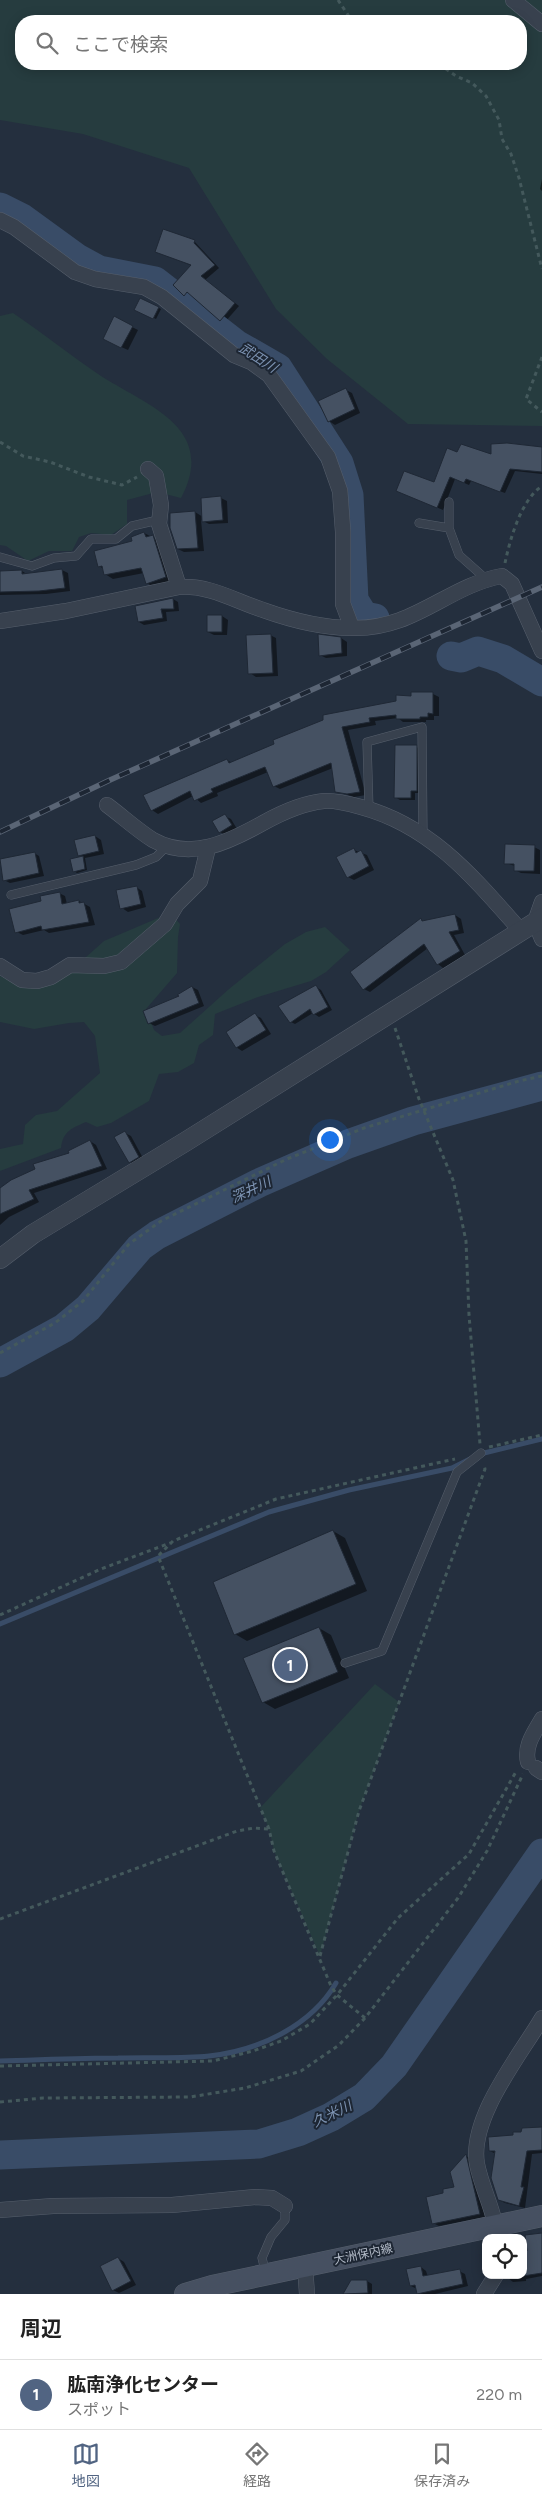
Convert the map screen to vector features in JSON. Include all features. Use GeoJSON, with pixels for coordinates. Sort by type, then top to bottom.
{"type":"FeatureCollection","features":[{"type":"Feature","properties":{"kind":"main road","name":"大洲保内線"},"geometry":{"type":"LineString","coordinates":[[185,2294],[236,2287],[266,2274],[305,2266],[497,2232],[542,2216]]}},
{"type":"Feature","properties":{"kind":"street"},"geometry":{"type":"LineString","coordinates":[[512,0],[542,24]]}},
{"type":"Feature","properties":{"kind":"street"},"geometry":{"type":"LineString","coordinates":[[0,220],[14,227],[75,272],[95,279],[144,287],[162,297],[234,355],[251,362],[269,374],[328,458],[340,491],[343,532],[343,604],[352,628]]}},
{"type":"Feature","properties":{"kind":"street"},"geometry":{"type":"LineString","coordinates":[[148,469],[156,476],[161,505],[158,520],[179,587]]}},
{"type":"Feature","properties":{"kind":"street"},"geometry":{"type":"LineString","coordinates":[[0,620],[66,611],[179,587],[195,586],[218,592],[263,611],[312,624],[352,628],[379,627],[405,620],[486,579],[502,576],[512,584],[542,651]]}},
{"type":"Feature","properties":{"kind":"street"},"geometry":{"type":"LineString","coordinates":[[107,805],[154,840],[168,845],[198,850],[223,844],[284,811],[324,801],[389,814],[423,835],[454,858],[535,928]]}},
{"type":"Feature","properties":{"kind":"street"},"geometry":{"type":"LineString","coordinates":[[0,966],[22,980],[37,981],[51,977],[70,965],[104,966],[121,962],[165,924],[178,904],[200,881],[208,848]]}},
{"type":"Feature","properties":{"kind":"street"},"geometry":{"type":"LineString","coordinates":[[0,1259],[33,1234],[390,1014],[535,928],[542,902]]}},
{"type":"Feature","properties":{"kind":"street"},"geometry":{"type":"LineString","coordinates":[[535,1768],[526,1754],[542,1719]]}},
{"type":"Feature","properties":{"kind":"street"},"geometry":{"type":"LineString","coordinates":[[497,2232],[477,2165],[475,2144],[482,2119],[495,2094],[542,2018]]}},
{"type":"Feature","properties":{"kind":"street"},"geometry":{"type":"LineString","coordinates":[[0,2210],[53,2206],[172,2205],[255,2197],[272,2198],[285,2206]]}},
{"type":"Feature","properties":{"kind":"street"},"geometry":{"type":"LineString","coordinates":[[305,2266],[307,2294]]}},
{"type":"Feature","properties":{"kind":"street"},"geometry":{"type":"LineString","coordinates":[[484,2294],[493,2279]]}},
{"type":"Feature","properties":{"kind":"lane"},"geometry":{"type":"LineString","coordinates":[[449,502],[449,528],[459,555],[486,579]]}},
{"type":"Feature","properties":{"kind":"lane"},"geometry":{"type":"LineString","coordinates":[[0,557],[32,566],[54,558],[76,556],[92,539],[116,539],[132,526],[158,520]]}},
{"type":"Feature","properties":{"kind":"lane"},"geometry":{"type":"LineString","coordinates":[[419,523],[449,528]]}},
{"type":"Feature","properties":{"kind":"lane"},"geometry":{"type":"LineString","coordinates":[[368,809],[366,742],[422,727],[423,835]]}},
{"type":"Feature","properties":{"kind":"lane"},"geometry":{"type":"LineString","coordinates":[[11,895],[136,865],[156,857],[168,845]]}},
{"type":"Feature","properties":{"kind":"lane"},"geometry":{"type":"LineString","coordinates":[[345,1663],[382,1650],[457,1472],[481,1453]]}},
{"type":"Feature","properties":{"kind":"lane"},"geometry":{"type":"LineString","coordinates":[[266,2274],[262,2258],[271,2237],[285,2220],[285,2206]]}},
{"type":"Feature","properties":{"kind":"path"},"geometry":{"type":"LineString","coordinates":[[338,0],[348,15]]}},
{"type":"Feature","properties":{"kind":"path"},"geometry":{"type":"LineString","coordinates":[[448,70],[472,83],[486,96],[499,120],[502,139],[511,154],[519,178],[542,269]]}},
{"type":"Feature","properties":{"kind":"path"},"geometry":{"type":"LineString","coordinates":[[542,356],[526,399],[542,412]]}},
{"type":"Feature","properties":{"kind":"path"},"geometry":{"type":"LineString","coordinates":[[0,442],[23,456],[50,462],[90,478],[122,485],[148,469]]}},
{"type":"Feature","properties":{"kind":"path"},"geometry":{"type":"LineString","coordinates":[[502,576],[511,536],[533,492],[542,486]]}},
{"type":"Feature","properties":{"kind":"path"},"geometry":{"type":"LineString","coordinates":[[320,1956],[359,1811],[485,1469],[481,1453],[469,1315],[466,1241],[453,1180],[423,1110],[390,1014]]}},
{"type":"Feature","properties":{"kind":"path"},"geometry":{"type":"LineString","coordinates":[[0,1353],[56,1323],[82,1301],[129,1244],[161,1221],[288,1159],[364,1128],[519,1081],[542,1076]]}},
{"type":"Feature","properties":{"kind":"path"},"geometry":{"type":"LineString","coordinates":[[0,1615],[101,1569],[276,1499],[481,1453],[489,1447],[542,1435]]}},
{"type":"Feature","properties":{"kind":"path"},"geometry":{"type":"LineString","coordinates":[[173,1541],[158,1556],[269,1829],[274,1851],[320,1956],[331,1986],[337,1995],[365,2018]]}},
{"type":"Feature","properties":{"kind":"path"},"geometry":{"type":"LineString","coordinates":[[0,2066],[213,2061],[253,2052],[281,2041],[310,2024],[337,1995],[398,1918],[469,1854],[518,1769],[535,1768]]}},
{"type":"Feature","properties":{"kind":"path"},"geometry":{"type":"LineString","coordinates":[[0,2102],[42,2098],[190,2097],[245,2088],[301,2071],[339,2044],[365,2018],[458,1898],[535,1768]]}},
{"type":"Feature","properties":{"kind":"path"},"geometry":{"type":"LineString","coordinates":[[0,1919],[237,1831],[254,1828],[269,1829]]}},
{"type":"Feature","properties":{"kind":"green space"},"geometry":{"type":"Polygon","coordinates":[[[0,0],[542,0],[542,426],[408,424],[327,359],[276,309],[189,168],[83,134],[0,120],[0,0]]]}},
{"type":"Feature","properties":{"kind":"green space"},"geometry":{"type":"Polygon","coordinates":[[[13,313],[101,376],[157,409],[172,422],[184,437],[191,454],[190,474],[181,498],[157,492],[127,500],[127,524],[111,535],[91,533],[79,537],[72,551],[49,551],[28,561],[6,546],[0,545],[0,316],[13,313]]]}},
{"type":"Feature","properties":{"kind":"green space"},"geometry":{"type":"Polygon","coordinates":[[[170,913],[180,924],[177,973],[146,1009],[154,1030],[162,1036],[180,1033],[229,989],[285,944],[306,932],[325,927],[350,950],[326,972],[311,981],[258,997],[215,1014],[213,1035],[199,1045],[194,1063],[178,1072],[159,1074],[149,1101],[111,1123],[97,1127],[86,1122],[76,1126],[66,1134],[61,1148],[0,1171],[0,1149],[23,1144],[25,1125],[36,1115],[57,1111],[100,1073],[95,1036],[84,1022],[34,1029],[0,1022],[0,976],[19,984],[76,966],[104,941],[170,913]]]}},
{"type":"Feature","properties":{"kind":"green space"},"geometry":{"type":"Polygon","coordinates":[[[375,1684],[399,1702],[359,1811],[320,1956],[274,1851],[269,1829],[260,1808],[375,1684]]]}},
{"type":"Feature","properties":{"kind":"building"},"geometry":{"type":"Polygon","coordinates":[[[163,229],[195,240],[194,243],[215,265],[201,276],[235,303],[220,321],[187,292],[184,296],[173,285],[191,265],[155,252],[163,229]]]}},
{"type":"Feature","properties":{"kind":"building"},"geometry":{"type":"Polygon","coordinates":[[[140,298],[159,307],[153,319],[134,310],[140,298]]]}},
{"type":"Feature","properties":{"kind":"building"},"geometry":{"type":"Polygon","coordinates":[[[114,316],[133,326],[121,348],[103,339],[114,316]]]}},
{"type":"Feature","properties":{"kind":"building"},"geometry":{"type":"Polygon","coordinates":[[[346,388],[355,409],[328,422],[318,401],[346,388]]]}},
{"type":"Feature","properties":{"kind":"building"},"geometry":{"type":"Polygon","coordinates":[[[507,443],[542,447],[542,472],[510,469],[500,492],[466,479],[464,483],[450,477],[437,508],[396,491],[404,471],[434,482],[447,448],[457,452],[461,444],[491,454],[491,444],[507,443]]]}},
{"type":"Feature","properties":{"kind":"building"},"geometry":{"type":"Polygon","coordinates":[[[221,496],[223,520],[202,522],[201,498],[221,496]]]}},
{"type":"Feature","properties":{"kind":"building"},"geometry":{"type":"Polygon","coordinates":[[[195,511],[198,548],[177,549],[170,528],[170,513],[195,511]]]}},
{"type":"Feature","properties":{"kind":"building"},"geometry":{"type":"Polygon","coordinates":[[[144,532],[146,537],[153,535],[166,577],[146,584],[141,568],[104,575],[102,566],[98,567],[94,551],[132,541],[131,537],[144,532]]]}},
{"type":"Feature","properties":{"kind":"building"},"geometry":{"type":"Polygon","coordinates":[[[62,569],[65,588],[0,592],[0,571],[22,570],[22,574],[62,569]]]}},
{"type":"Feature","properties":{"kind":"building"},"geometry":{"type":"Polygon","coordinates":[[[173,598],[174,609],[161,609],[163,618],[138,622],[135,606],[173,598]]]}},
{"type":"Feature","properties":{"kind":"building"},"geometry":{"type":"Polygon","coordinates":[[[207,615],[222,615],[222,632],[207,632],[207,615]]]}},
{"type":"Feature","properties":{"kind":"building"},"geometry":{"type":"Polygon","coordinates":[[[271,634],[273,673],[248,674],[246,635],[271,634]]]}},
{"type":"Feature","properties":{"kind":"building"},"geometry":{"type":"Polygon","coordinates":[[[318,634],[341,637],[342,653],[319,656],[318,634]]]}},
{"type":"Feature","properties":{"kind":"building"},"geometry":{"type":"Polygon","coordinates":[[[411,692],[433,692],[433,714],[428,713],[428,717],[420,717],[420,719],[396,719],[396,715],[369,718],[370,722],[342,727],[360,792],[347,794],[335,792],[331,763],[273,787],[265,767],[211,789],[213,792],[194,801],[190,791],[151,811],[143,795],[227,759],[229,763],[274,744],[273,740],[323,720],[323,715],[396,701],[396,695],[411,696],[411,692]]]}},
{"type":"Feature","properties":{"kind":"building"},"geometry":{"type":"Polygon","coordinates":[[[395,745],[417,745],[417,791],[411,791],[411,798],[394,798],[395,745]]]}},
{"type":"Feature","properties":{"kind":"building"},"geometry":{"type":"Polygon","coordinates":[[[225,814],[232,825],[219,833],[212,821],[225,814]]]}},
{"type":"Feature","properties":{"kind":"building"},"geometry":{"type":"Polygon","coordinates":[[[95,835],[99,851],[78,856],[74,840],[95,835]]]}},
{"type":"Feature","properties":{"kind":"building"},"geometry":{"type":"Polygon","coordinates":[[[505,844],[535,845],[534,871],[514,871],[514,864],[504,864],[505,844]]]}},
{"type":"Feature","properties":{"kind":"building"},"geometry":{"type":"Polygon","coordinates":[[[354,848],[356,853],[361,850],[369,866],[347,878],[336,857],[354,848]]]}},
{"type":"Feature","properties":{"kind":"building"},"geometry":{"type":"Polygon","coordinates":[[[35,852],[39,873],[3,881],[0,859],[35,852]]]}},
{"type":"Feature","properties":{"kind":"building"},"geometry":{"type":"Polygon","coordinates":[[[83,856],[85,869],[73,872],[70,859],[83,856]]]}},
{"type":"Feature","properties":{"kind":"building"},"geometry":{"type":"Polygon","coordinates":[[[137,886],[141,904],[120,909],[116,890],[137,886]]]}},
{"type":"Feature","properties":{"kind":"building"},"geometry":{"type":"Polygon","coordinates":[[[60,892],[62,904],[79,900],[79,903],[84,902],[89,922],[42,930],[41,926],[15,933],[9,909],[41,901],[40,896],[60,892]]]}},
{"type":"Feature","properties":{"kind":"building"},"geometry":{"type":"Polygon","coordinates":[[[455,914],[459,930],[449,932],[460,951],[437,965],[424,944],[363,990],[350,972],[421,918],[422,921],[455,914]]]}},
{"type":"Feature","properties":{"kind":"building"},"geometry":{"type":"Polygon","coordinates":[[[316,985],[328,1007],[313,1015],[310,1009],[290,1023],[278,1006],[316,985]]]}},
{"type":"Feature","properties":{"kind":"building"},"geometry":{"type":"Polygon","coordinates":[[[192,986],[199,1003],[148,1024],[143,1011],[179,996],[177,995],[192,986]]]}},
{"type":"Feature","properties":{"kind":"building"},"geometry":{"type":"Polygon","coordinates":[[[255,1013],[266,1030],[236,1048],[226,1032],[255,1013]]]}},
{"type":"Feature","properties":{"kind":"building"},"geometry":{"type":"Polygon","coordinates":[[[125,1131],[139,1157],[129,1163],[114,1137],[125,1131]]]}},
{"type":"Feature","properties":{"kind":"building"},"geometry":{"type":"Polygon","coordinates":[[[90,1140],[102,1166],[29,1190],[34,1199],[0,1214],[0,1188],[11,1180],[35,1169],[33,1164],[69,1153],[68,1151],[90,1140]]]}},
{"type":"Feature","properties":{"kind":"building"},"geometry":{"type":"Polygon","coordinates":[[[333,1530],[356,1584],[234,1635],[213,1582],[333,1530]]]}},
{"type":"Feature","properties":{"kind":"building"},"geometry":{"type":"Polygon","coordinates":[[[319,1627],[338,1672],[262,1703],[243,1658],[319,1627]]]}},
{"type":"Feature","properties":{"kind":"building"},"geometry":{"type":"Polygon","coordinates":[[[542,2127],[542,2150],[527,2151],[521,2187],[524,2187],[519,2206],[498,2200],[491,2178],[495,2151],[489,2151],[488,2137],[513,2135],[513,2132],[521,2132],[522,2128],[542,2127]]]}},
{"type":"Feature","properties":{"kind":"building"},"geometry":{"type":"Polygon","coordinates":[[[466,2154],[480,2214],[432,2224],[426,2197],[443,2193],[443,2189],[454,2187],[450,2172],[466,2154]]]}},
{"type":"Feature","properties":{"kind":"building"},"geometry":{"type":"Polygon","coordinates":[[[542,2233],[542,2273],[527,2275],[527,2235],[542,2233]]]}},
{"type":"Feature","properties":{"kind":"building"},"geometry":{"type":"Polygon","coordinates":[[[118,2257],[131,2281],[112,2291],[100,2266],[118,2257]]]}},
{"type":"Feature","properties":{"kind":"building"},"geometry":{"type":"Polygon","coordinates":[[[421,2266],[423,2276],[460,2269],[463,2284],[417,2294],[415,2285],[410,2286],[406,2269],[421,2266]]]}},
{"type":"Feature","properties":{"kind":"building"},"geometry":{"type":"Polygon","coordinates":[[[351,2280],[367,2280],[368,2293],[343,2294],[351,2280]]]}},
{"type":"Feature","properties":{"kind":"waterway","name":"武田川"},"geometry":{"type":"LineString","coordinates":[[0,207],[22,218],[77,258],[99,270],[155,281],[236,344],[278,368],[339,463],[349,495],[354,600],[364,616],[375,618]]}},
{"type":"Feature","properties":{"kind":"waterway","name":"武田川"},"geometry":{"type":"LineString","coordinates":[[451,656],[461,658],[478,651],[503,659],[542,682]]}},
{"type":"Feature","properties":{"kind":"waterway","name":"深井川"},"geometry":{"type":"LineString","coordinates":[[0,1363],[64,1328],[88,1308],[140,1247],[157,1235],[259,1183],[348,1144],[413,1121],[542,1086]]}},
{"type":"Feature","properties":{"kind":"waterway"},"geometry":{"type":"LineString","coordinates":[[480,1454],[542,1439]]}},
{"type":"Feature","properties":{"kind":"waterway"},"geometry":{"type":"LineString","coordinates":[[0,1624],[269,1512],[349,1490],[452,1468],[470,1459]]}},
{"type":"Feature","properties":{"kind":"waterway","name":"久米川"},"geometry":{"type":"LineString","coordinates":[[0,2155],[259,2144],[298,2132],[331,2117],[364,2097],[394,2066],[542,1853]]}},
{"type":"Feature","properties":{"kind":"waterway"},"geometry":{"type":"LineString","coordinates":[[0,2061],[209,2056],[246,2049],[282,2034],[298,2024],[313,2012],[336,1983]]}},
{"type":"Feature","properties":{"kind":"railway"},"geometry":{"type":"LineString","coordinates":[[0,832],[110,780],[542,587]]}},
{"type":"Feature","properties":{"kind":"place","name":"肱南浄化センター"},"geometry":{"type":"Point","coordinates":[290,1665]}}]}
